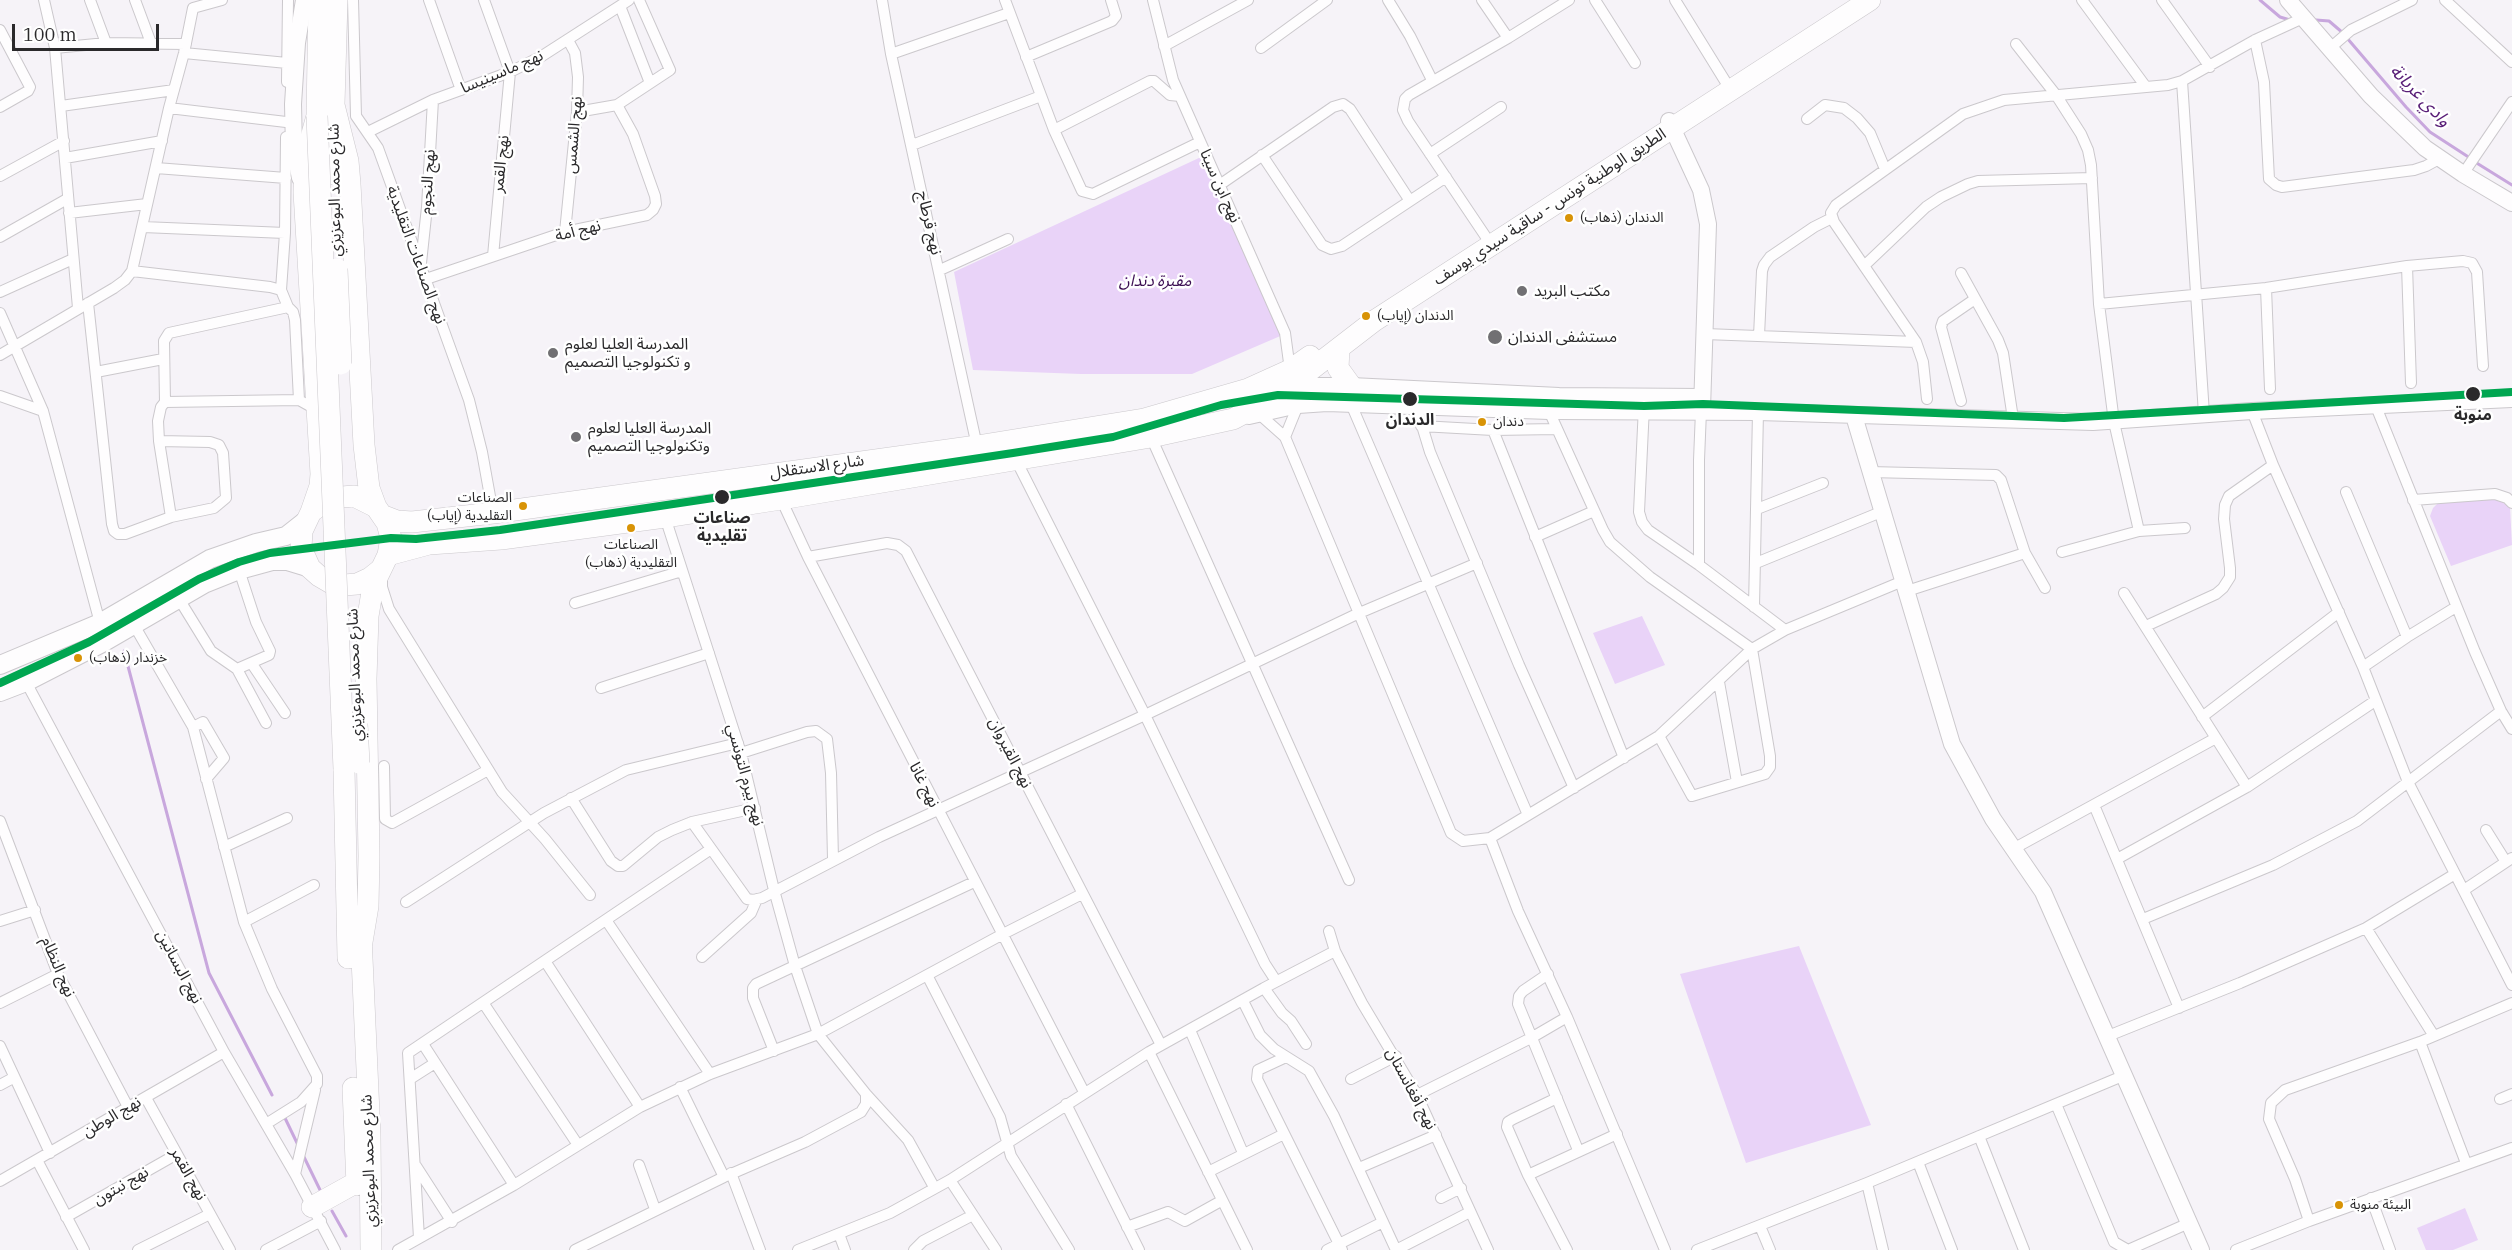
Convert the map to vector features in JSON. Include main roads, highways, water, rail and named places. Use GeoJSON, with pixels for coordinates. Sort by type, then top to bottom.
{"type":"FeatureCollection","features":[{"type":"Feature","properties":{"kind":"highway","name":"شارع محمد البوعزيزي"},"geometry":{"type":"LineString","coordinates":[[319,0],[317,116],[352,766]]}},
{"type":"Feature","properties":{"kind":"highway","name":"شارع محمد البوعزيزي"},"geometry":{"type":"LineString","coordinates":[[337,0],[332,174],[352,766],[358,1250]]}},
{"type":"Feature","properties":{"kind":"highway","name":"الطريق الوطنية تونس - ساقية سيدي يوسف"},"geometry":{"type":"LineString","coordinates":[[1248,389],[1293,387],[1374,321],[1856,0]]}},
{"type":"Feature","properties":{"kind":"highway","name":"الطريق الوطنية تونس - ساقية سيدي يوسف"},"geometry":{"type":"LineString","coordinates":[[1728,85],[1870,0]]}},
{"type":"Feature","properties":{"kind":"highway","name":"شارع محمد البوعزيزي"},"geometry":{"type":"LineString","coordinates":[[333,100],[348,161],[364,444],[369,488],[380,511]]}},
{"type":"Feature","properties":{"kind":"highway","name":"شارع محمد البوعزيزي"},"geometry":{"type":"LineString","coordinates":[[308,517],[321,486],[321,474],[308,405],[304,192],[305,159],[317,116]]}},
{"type":"Feature","properties":{"kind":"highway","name":"الطريق الوطنية تونس - ساقية سيدي يوسف"},"geometry":{"type":"LineString","coordinates":[[1233,419],[1293,387],[1490,242]]}},
{"type":"Feature","properties":{"kind":"highway"},"geometry":{"type":"LineString","coordinates":[[1339,349],[1338,368],[1351,395]]}},
{"type":"Feature","properties":{"kind":"highway","name":"شارع الاستقلال"},"geometry":{"type":"LineString","coordinates":[[384,562],[429,544],[501,539],[781,499],[1012,450],[1144,419],[1248,389]]}},
{"type":"Feature","properties":{"kind":"highway","name":"شارع الاستقلال"},"geometry":{"type":"LineString","coordinates":[[380,511],[397,521],[412,522],[687,487],[779,472],[977,446],[1012,450],[1151,437],[1233,419]]}},
{"type":"Feature","properties":{"kind":"highway"},"geometry":{"type":"LineString","coordinates":[[342,495],[366,500],[380,511],[391,538],[384,562],[373,586],[368,616],[366,679],[368,906],[354,948],[340,906],[328,606],[315,572],[301,548],[302,531],[308,517],[319,504],[342,495]]}},
{"type":"Feature","properties":{"kind":"highway"},"geometry":{"type":"LineString","coordinates":[[315,572],[337,584],[357,584],[370,578],[384,562]]}},
{"type":"Feature","properties":{"kind":"highway","name":"شارع محمد البوعزيزي"},"geometry":{"type":"LineString","coordinates":[[354,948],[370,1136],[371,1250]]}},
{"type":"Feature","properties":{"kind":"highway"},"geometry":{"type":"LineString","coordinates":[[316,1214],[357,1182]]}},
{"type":"Feature","properties":{"kind":"main road"},"geometry":{"type":"LineString","coordinates":[[304,0],[297,43],[293,132],[297,168],[304,192]]}},
{"type":"Feature","properties":{"kind":"main road"},"geometry":{"type":"LineString","coordinates":[[2288,0],[2303,18],[2334,44],[2371,96],[2439,159],[2467,169],[2512,204]]}},
{"type":"Feature","properties":{"kind":"main road"},"geometry":{"type":"LineString","coordinates":[[1670,124],[1694,175],[1706,208],[1708,248],[1702,404]]}},
{"type":"Feature","properties":{"kind":"main road"},"geometry":{"type":"LineString","coordinates":[[1233,419],[1258,413],[1293,387],[1416,406],[1549,411],[1644,404],[1702,404],[1758,412],[2011,421],[2114,422],[2252,411],[2512,399]]}},
{"type":"Feature","properties":{"kind":"main road"},"geometry":{"type":"LineString","coordinates":[[1351,395],[1559,396],[1644,404]]}},
{"type":"Feature","properties":{"kind":"main road"},"geometry":{"type":"LineString","coordinates":[[1854,416],[1952,744],[1971,783],[2043,892],[2201,1250]]}},
{"type":"Feature","properties":{"kind":"main road"},"geometry":{"type":"LineString","coordinates":[[0,665],[100,623],[210,559],[256,543],[286,536],[308,517]]}},
{"type":"Feature","properties":{"kind":"main road"},"geometry":{"type":"LineString","coordinates":[[0,692],[26,682],[134,625],[204,584],[239,570],[272,561],[287,561],[315,572]]}},
{"type":"Feature","properties":{"kind":"waterway","name":"وادي غريانة"},"geometry":{"type":"LineString","coordinates":[[2260,0],[2280,17],[2290,20]]}},
{"type":"Feature","properties":{"kind":"waterway","name":"وادي غريانة"},"geometry":{"type":"LineString","coordinates":[[2316,20],[2329,21],[2343,33]]}},
{"type":"Feature","properties":{"kind":"waterway","name":"وادي غريانة"},"geometry":{"type":"LineString","coordinates":[[2347,38],[2430,132],[2470,158]]}},
{"type":"Feature","properties":{"kind":"waterway","name":"وادي غريانة"},"geometry":{"type":"LineString","coordinates":[[2475,162],[2512,185]]}},
{"type":"Feature","properties":{"kind":"waterway"},"geometry":{"type":"LineString","coordinates":[[124,651],[209,973],[272,1095]]}},
{"type":"Feature","properties":{"kind":"waterway"},"geometry":{"type":"LineString","coordinates":[[284,1116],[298,1145]]}},
{"type":"Feature","properties":{"kind":"waterway"},"geometry":{"type":"LineString","coordinates":[[304,1157],[322,1194]]}},
{"type":"Feature","properties":{"kind":"waterway"},"geometry":{"type":"LineString","coordinates":[[332,1211],[346,1236]]}},
{"type":"Feature","properties":{"kind":"place","name":"الدندان (ذهاب)"},"geometry":{"type":"Point","coordinates":[1569,218]}},
{"type":"Feature","properties":{"kind":"place","name":"مكتب البريد"},"geometry":{"type":"Point","coordinates":[1522,291]}},
{"type":"Feature","properties":{"kind":"place","name":"الدندان (إياب)"},"geometry":{"type":"Point","coordinates":[1366,316]}},
{"type":"Feature","properties":{"kind":"place","name":"مستشفى الدندان"},"geometry":{"type":"Point","coordinates":[1495,337]}},
{"type":"Feature","properties":{"kind":"place","name":"المدرسة العليا لعلوم و تكنولوجيا التصميم"},"geometry":{"type":"Point","coordinates":[553,353]}},
{"type":"Feature","properties":{"kind":"place","name":"منوبة"},"geometry":{"type":"Point","coordinates":[2473,394]}},
{"type":"Feature","properties":{"kind":"place","name":"الدندان"},"geometry":{"type":"Point","coordinates":[1410,399]}},
{"type":"Feature","properties":{"kind":"place","name":"دندان"},"geometry":{"type":"Point","coordinates":[1482,422]}},
{"type":"Feature","properties":{"kind":"place","name":"المدرسة العليا لعلوم وتكنولوجيا التصميم"},"geometry":{"type":"Point","coordinates":[576,437]}},
{"type":"Feature","properties":{"kind":"place","name":"صناعات تقليدية"},"geometry":{"type":"Point","coordinates":[722,497]}},
{"type":"Feature","properties":{"kind":"place","name":"الصناعات التقليدية (إياب)"},"geometry":{"type":"Point","coordinates":[523,506]}},
{"type":"Feature","properties":{"kind":"place","name":"الصناعات التقليدية (ذهاب)"},"geometry":{"type":"Point","coordinates":[631,528]}},
{"type":"Feature","properties":{"kind":"place","name":"خزندار (ذهاب)"},"geometry":{"type":"Point","coordinates":[78,658]}},
{"type":"Feature","properties":{"kind":"place","name":"البيئة منوبة"},"geometry":{"type":"Point","coordinates":[2339,1205]}},
{"type":"Feature","properties":{"kind":"park label","name":"مقبرة دندان"},"geometry":{"type":"Point","coordinates":[1155,281]}}]}
